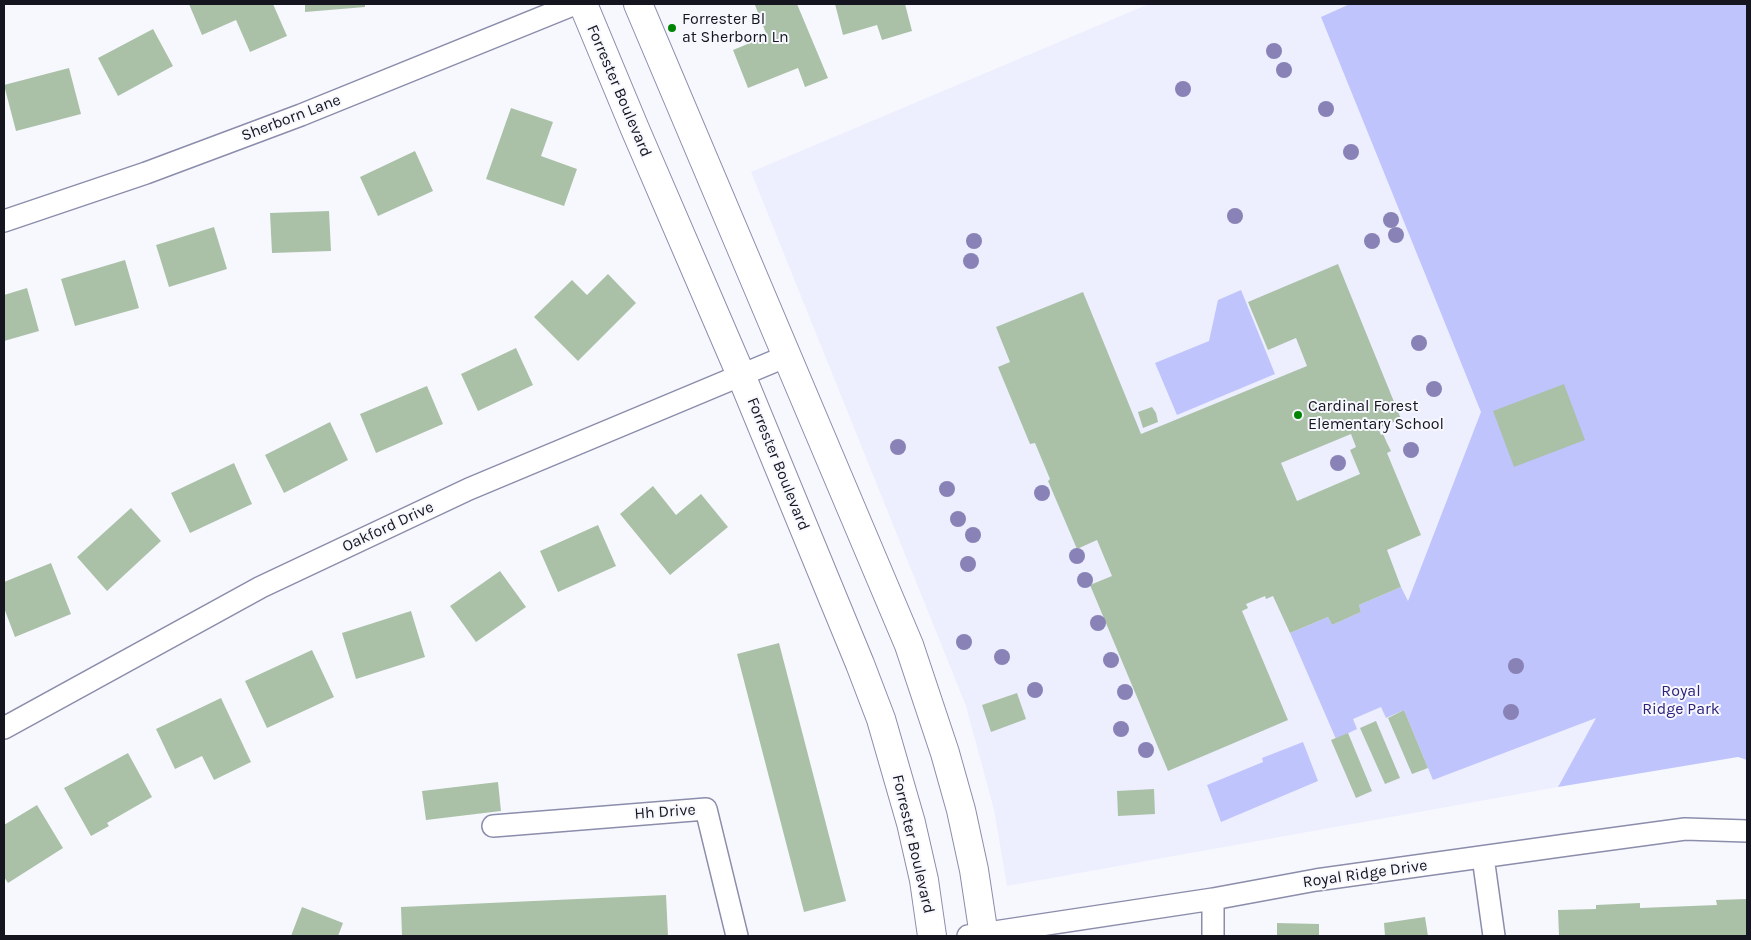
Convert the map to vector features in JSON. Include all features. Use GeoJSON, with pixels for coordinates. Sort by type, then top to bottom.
{"type":"FeatureCollection","features":[{"type":"Feature","properties":{"kind":"street","name":"Sherborn Lane"},"geometry":{"type":"LineString","coordinates":[[4,221],[146,173],[292,118],[575,4]]}},
{"type":"Feature","properties":{"kind":"street","name":"Forrester Boulevard"},"geometry":{"type":"LineString","coordinates":[[583,4],[741,375],[881,719],[911,823],[924,880],[932,936]]}},
{"type":"Feature","properties":{"kind":"street"},"geometry":{"type":"LineString","coordinates":[[638,4],[902,628],[929,702],[961,810],[974,870],[979,936]]}},
{"type":"Feature","properties":{"kind":"street","name":"Oakford Drive"},"geometry":{"type":"LineString","coordinates":[[4,728],[262,586],[469,489],[787,356]]}},
{"type":"Feature","properties":{"kind":"street","name":"Hh Drive"},"geometry":{"type":"LineString","coordinates":[[493,826],[706,809],[737,936]]}},
{"type":"Feature","properties":{"kind":"street","name":"Royal Ridge Drive"},"geometry":{"type":"LineString","coordinates":[[979,936],[1316,880],[1685,829],[1747,831]]}},
{"type":"Feature","properties":{"kind":"street"},"geometry":{"type":"LineString","coordinates":[[1483,857],[1494,936]]}},
{"type":"Feature","properties":{"kind":"street"},"geometry":{"type":"LineString","coordinates":[[1213,898],[1213,936]]}},
{"type":"Feature","properties":{"kind":"shaded area","name":"Cardinal Forest Elementary School"},"geometry":{"type":"Polygon","coordinates":[[[1149,4],[1747,4],[1597,718],[1558,787],[1007,886],[994,810],[966,706],[751,172],[1149,4]]]}},
{"type":"Feature","properties":{"kind":"green space","name":"Royal Ridge Park"},"geometry":{"type":"Polygon","coordinates":[[[1350,4],[1747,4],[1747,760],[1738,757],[1558,787],[1596,718],[1433,780],[1404,710],[1386,718],[1381,707],[1353,719],[1357,729],[1336,739],[1290,633],[1328,617],[1332,625],[1361,612],[1359,605],[1401,587],[1408,601],[1481,412],[1321,17],[1350,4]]]}},
{"type":"Feature","properties":{"kind":"green space"},"geometry":{"type":"Polygon","coordinates":[[[1241,290],[1275,374],[1177,415],[1155,363],[1209,341],[1218,300],[1241,290]]]}},
{"type":"Feature","properties":{"kind":"green space"},"geometry":{"type":"Polygon","coordinates":[[[1303,742],[1318,781],[1221,822],[1207,785],[1263,762],[1262,758],[1303,742]]]}},
{"type":"Feature","properties":{"kind":"building"},"geometry":{"type":"Polygon","coordinates":[[[189,4],[273,4],[287,36],[250,52],[236,20],[202,35],[189,4]]]}},
{"type":"Feature","properties":{"kind":"building"},"geometry":{"type":"Polygon","coordinates":[[[305,4],[365,4],[365,7],[305,12],[305,4]]]}},
{"type":"Feature","properties":{"kind":"building"},"geometry":{"type":"Polygon","coordinates":[[[797,4],[828,78],[805,87],[798,68],[748,88],[733,50],[767,36],[755,5],[797,4]]]}},
{"type":"Feature","properties":{"kind":"building"},"geometry":{"type":"Polygon","coordinates":[[[835,4],[905,4],[912,31],[882,40],[877,25],[843,35],[835,4]]]}},
{"type":"Feature","properties":{"kind":"building"},"geometry":{"type":"Polygon","coordinates":[[[153,29],[173,66],[118,96],[98,58],[153,29]]]}},
{"type":"Feature","properties":{"kind":"building"},"geometry":{"type":"Polygon","coordinates":[[[69,68],[81,114],[16,131],[4,85],[69,68]]]}},
{"type":"Feature","properties":{"kind":"building"},"geometry":{"type":"Polygon","coordinates":[[[511,108],[553,122],[541,156],[577,169],[564,206],[486,179],[511,108]]]}},
{"type":"Feature","properties":{"kind":"building"},"geometry":{"type":"Polygon","coordinates":[[[415,151],[433,191],[378,216],[360,177],[415,151]]]}},
{"type":"Feature","properties":{"kind":"building"},"geometry":{"type":"Polygon","coordinates":[[[329,211],[331,251],[272,253],[270,213],[329,211]]]}},
{"type":"Feature","properties":{"kind":"building"},"geometry":{"type":"Polygon","coordinates":[[[214,227],[227,269],[169,287],[156,245],[214,227]]]}},
{"type":"Feature","properties":{"kind":"building"},"geometry":{"type":"Polygon","coordinates":[[[125,260],[139,308],[75,326],[61,279],[125,260]]]}},
{"type":"Feature","properties":{"kind":"building"},"geometry":{"type":"Polygon","coordinates":[[[1338,264],[1401,419],[1378,428],[1391,451],[1387,453],[1421,535],[1387,550],[1401,587],[1359,605],[1361,612],[1332,625],[1328,617],[1290,633],[1273,596],[1266,599],[1265,596],[1246,604],[1248,608],[1242,611],[1288,720],[1168,771],[1090,585],[1112,576],[1097,540],[1077,549],[1048,481],[1050,479],[1035,443],[1030,444],[998,367],[1010,362],[996,327],[1083,292],[1141,434],[1307,366],[1296,338],[1268,350],[1248,302],[1338,264]],[[1351,434],[1281,463],[1297,501],[1360,474],[1350,450],[1356,447],[1351,434]]]}},
{"type":"Feature","properties":{"kind":"building"},"geometry":{"type":"Polygon","coordinates":[[[608,274],[636,303],[578,361],[534,317],[572,280],[587,295],[608,274]]]}},
{"type":"Feature","properties":{"kind":"building"},"geometry":{"type":"Polygon","coordinates":[[[27,288],[39,331],[4,341],[4,295],[27,288]]]}},
{"type":"Feature","properties":{"kind":"building"},"geometry":{"type":"Polygon","coordinates":[[[516,348],[533,385],[478,411],[461,374],[516,348]]]}},
{"type":"Feature","properties":{"kind":"building"},"geometry":{"type":"Polygon","coordinates":[[[1564,384],[1585,440],[1514,467],[1493,411],[1564,384]]]}},
{"type":"Feature","properties":{"kind":"building"},"geometry":{"type":"Polygon","coordinates":[[[427,386],[443,424],[376,453],[360,414],[427,386]]]}},
{"type":"Feature","properties":{"kind":"building"},"geometry":{"type":"Polygon","coordinates":[[[1152,407],[1158,422],[1143,428],[1138,412],[1152,407]]]}},
{"type":"Feature","properties":{"kind":"building"},"geometry":{"type":"Polygon","coordinates":[[[330,422],[348,460],[284,493],[265,455],[330,422]]]}},
{"type":"Feature","properties":{"kind":"building"},"geometry":{"type":"Polygon","coordinates":[[[234,463],[252,504],[190,533],[171,493],[234,463]]]}},
{"type":"Feature","properties":{"kind":"building"},"geometry":{"type":"Polygon","coordinates":[[[653,486],[676,515],[701,494],[728,527],[670,575],[620,514],[653,486]]]}},
{"type":"Feature","properties":{"kind":"building"},"geometry":{"type":"Polygon","coordinates":[[[131,508],[161,541],[107,591],[77,557],[131,508]]]}},
{"type":"Feature","properties":{"kind":"building"},"geometry":{"type":"Polygon","coordinates":[[[598,525],[616,566],[558,592],[540,551],[598,525]]]}},
{"type":"Feature","properties":{"kind":"building"},"geometry":{"type":"Polygon","coordinates":[[[51,563],[71,614],[15,637],[4,608],[4,582],[51,563]]]}},
{"type":"Feature","properties":{"kind":"building"},"geometry":{"type":"Polygon","coordinates":[[[500,571],[526,607],[476,642],[450,606],[500,571]]]}},
{"type":"Feature","properties":{"kind":"building"},"geometry":{"type":"Polygon","coordinates":[[[411,611],[425,657],[356,679],[342,633],[411,611]]]}},
{"type":"Feature","properties":{"kind":"building"},"geometry":{"type":"Polygon","coordinates":[[[779,643],[846,901],[804,912],[737,654],[779,643]]]}},
{"type":"Feature","properties":{"kind":"building"},"geometry":{"type":"Polygon","coordinates":[[[312,650],[334,697],[267,728],[245,681],[312,650]]]}},
{"type":"Feature","properties":{"kind":"building"},"geometry":{"type":"Polygon","coordinates":[[[1017,693],[1026,719],[991,732],[982,705],[1017,693]]]}},
{"type":"Feature","properties":{"kind":"building"},"geometry":{"type":"Polygon","coordinates":[[[221,698],[251,762],[214,780],[202,756],[175,769],[156,729],[221,698]]]}},
{"type":"Feature","properties":{"kind":"building"},"geometry":{"type":"Polygon","coordinates":[[[1404,710],[1428,768],[1412,774],[1388,718],[1404,710]]]}},
{"type":"Feature","properties":{"kind":"building"},"geometry":{"type":"Polygon","coordinates":[[[1376,721],[1400,778],[1385,784],[1360,728],[1376,721]]]}},
{"type":"Feature","properties":{"kind":"building"},"geometry":{"type":"Polygon","coordinates":[[[1348,733],[1372,791],[1356,798],[1331,740],[1348,733]]]}},
{"type":"Feature","properties":{"kind":"building"},"geometry":{"type":"Polygon","coordinates":[[[128,753],[152,797],[107,823],[109,826],[91,836],[64,788],[128,753]]]}},
{"type":"Feature","properties":{"kind":"building"},"geometry":{"type":"Polygon","coordinates":[[[498,782],[501,811],[426,820],[422,791],[498,782]]]}},
{"type":"Feature","properties":{"kind":"building"},"geometry":{"type":"Polygon","coordinates":[[[1154,789],[1155,814],[1118,816],[1117,791],[1154,789]]]}},
{"type":"Feature","properties":{"kind":"building"},"geometry":{"type":"Polygon","coordinates":[[[37,805],[63,848],[8,883],[4,877],[4,825],[37,805]]]}},
{"type":"Feature","properties":{"kind":"building"},"geometry":{"type":"Polygon","coordinates":[[[666,895],[668,936],[402,936],[401,907],[666,895]]]}},
{"type":"Feature","properties":{"kind":"building"},"geometry":{"type":"Polygon","coordinates":[[[1747,899],[1747,936],[1559,936],[1558,910],[1596,909],[1596,905],[1640,903],[1640,908],[1717,905],[1716,900],[1747,899]]]}},
{"type":"Feature","properties":{"kind":"building"},"geometry":{"type":"Polygon","coordinates":[[[302,907],[343,923],[338,936],[291,936],[302,907]]]}},
{"type":"Feature","properties":{"kind":"building"},"geometry":{"type":"Polygon","coordinates":[[[1425,917],[1428,936],[1385,936],[1384,923],[1425,917]]]}},
{"type":"Feature","properties":{"kind":"building"},"geometry":{"type":"Polygon","coordinates":[[[1277,923],[1319,924],[1319,936],[1277,936],[1277,923]]]}},
{"type":"Feature","properties":{"kind":"place","name":"Forrester Bl at Sherborn Ln"},"geometry":{"type":"Point","coordinates":[672,28]}},
{"type":"Feature","properties":{"kind":"place","name":"Cardinal Forest Elementary School"},"geometry":{"type":"Point","coordinates":[1298,415]}}]}
